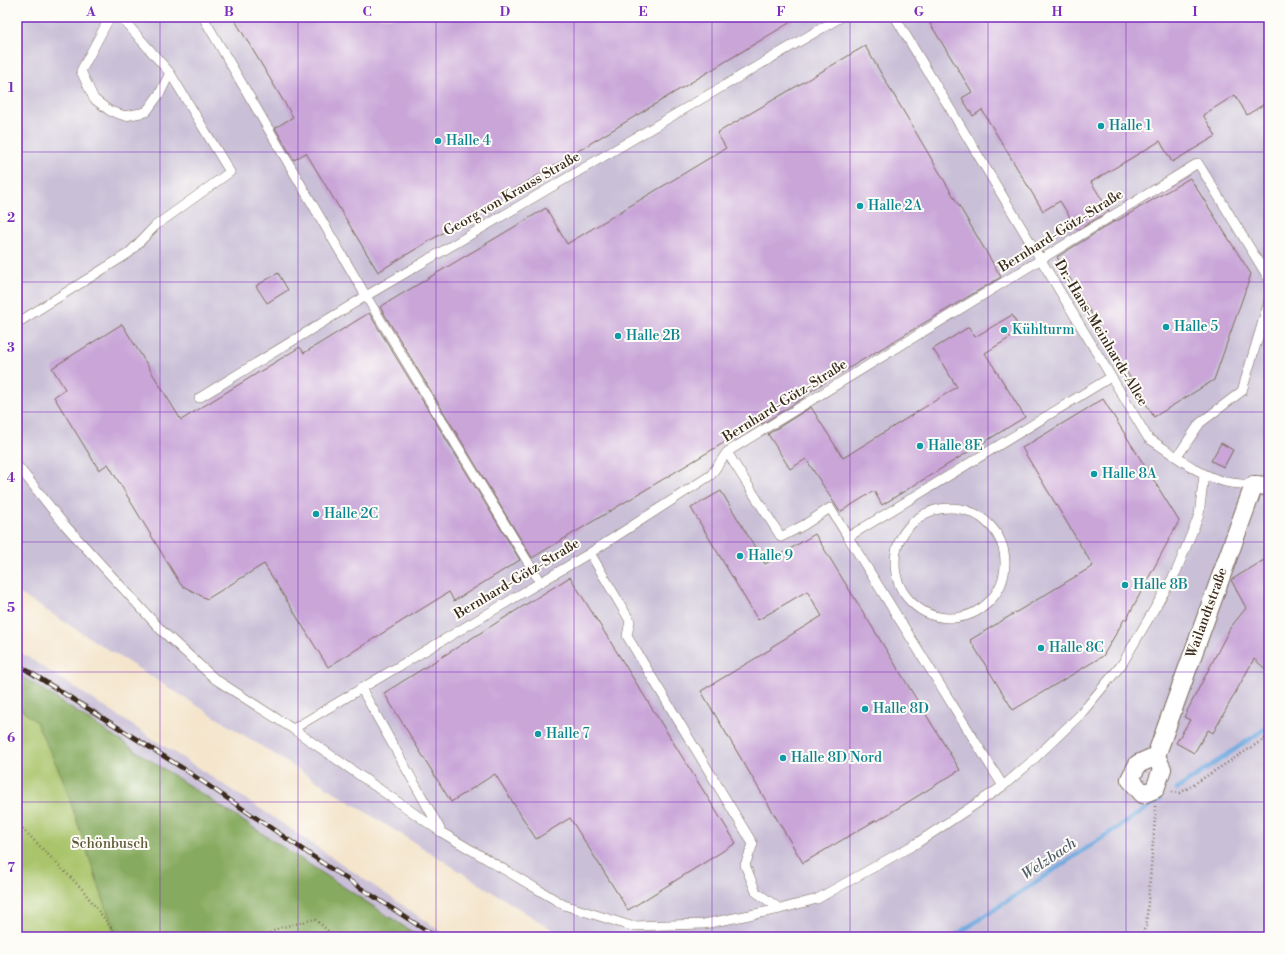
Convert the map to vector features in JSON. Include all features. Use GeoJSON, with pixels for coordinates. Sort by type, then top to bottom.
{"type":"FeatureCollection","features":[{"type":"Feature","properties":{"kind":"street","name":"Wailandtstraße"},"geometry":{"type":"LineString","coordinates":[[1156,756],[1262,485]]}},
{"type":"Feature","properties":{"kind":"street"},"geometry":{"type":"LineString","coordinates":[[1156,756],[1162,769],[1155,789],[1143,794],[1130,779],[1138,764],[1156,756]]}},
{"type":"Feature","properties":{"kind":"lane"},"geometry":{"type":"LineString","coordinates":[[110,17],[81,71],[94,99],[110,111],[125,116],[146,112],[160,93],[170,73]]}},
{"type":"Feature","properties":{"kind":"lane"},"geometry":{"type":"LineString","coordinates":[[22,320],[129,253],[155,226],[230,172],[170,73],[121,17]]}},
{"type":"Feature","properties":{"kind":"lane"},"geometry":{"type":"LineString","coordinates":[[203,17],[366,296],[540,582]]}},
{"type":"Feature","properties":{"kind":"lane","name":"Georg von Krauss Straße"},"geometry":{"type":"LineString","coordinates":[[199,398],[366,296],[840,17]]}},
{"type":"Feature","properties":{"kind":"lane","name":"Dr.-Hans-Meinhardt-Allee"},"geometry":{"type":"LineString","coordinates":[[895,17],[1148,438],[1204,475],[1235,484],[1262,485]]}},
{"type":"Feature","properties":{"kind":"lane","name":"Bernhard-Götz-Straße"},"geometry":{"type":"LineString","coordinates":[[293,730],[361,688],[590,553],[711,475],[727,452],[1198,163],[1269,279]]}},
{"type":"Feature","properties":{"kind":"lane"},"geometry":{"type":"LineString","coordinates":[[1177,457],[1200,423],[1242,391],[1269,300]]}},
{"type":"Feature","properties":{"kind":"lane"},"geometry":{"type":"LineString","coordinates":[[848,537],[1111,376]]}},
{"type":"Feature","properties":{"kind":"lane"},"geometry":{"type":"LineString","coordinates":[[727,452],[781,537],[804,525],[830,508],[1003,786]]}},
{"type":"Feature","properties":{"kind":"lane"},"geometry":{"type":"LineString","coordinates":[[17,465],[63,523],[162,631],[215,679],[293,730],[441,832],[564,905],[631,926],[704,924],[780,909],[817,899],[904,851],[1003,786],[1031,762],[1080,715],[1122,664],[1176,572],[1199,515],[1204,475]]}},
{"type":"Feature","properties":{"kind":"lane"},"geometry":{"type":"LineString","coordinates":[[951,507],[979,515],[1002,540],[1006,575],[988,605],[955,620],[925,613],[904,594],[895,567],[902,536],[923,515],[951,507]]}},
{"type":"Feature","properties":{"kind":"lane"},"geometry":{"type":"LineString","coordinates":[[590,553],[630,621],[627,636],[753,844],[745,865],[756,892],[780,909]]}},
{"type":"Feature","properties":{"kind":"lane"},"geometry":{"type":"LineString","coordinates":[[361,688],[441,832]]}},
{"type":"Feature","properties":{"kind":"path"},"geometry":{"type":"LineString","coordinates":[[1155,789],[1180,793],[1269,736]]}},
{"type":"Feature","properties":{"kind":"path"},"geometry":{"type":"LineString","coordinates":[[1140,937],[1146,926],[1155,818]]}},
{"type":"Feature","properties":{"kind":"path"},"geometry":{"type":"LineString","coordinates":[[17,823],[82,888],[118,937]]}},
{"type":"Feature","properties":{"kind":"path"},"geometry":{"type":"LineString","coordinates":[[263,937],[279,928],[315,919],[335,937]]}},
{"type":"Feature","properties":{"kind":"shaded area"},"geometry":{"type":"Polygon","coordinates":[[[17,17],[1269,17],[1269,937],[564,937],[17,592],[17,17]]]}},
{"type":"Feature","properties":{"kind":"shaded area"},"geometry":{"type":"Polygon","coordinates":[[[17,650],[264,811],[449,937],[420,937],[17,673],[17,650]]]}},
{"type":"Feature","properties":{"kind":"green space","name":"Schönbusch"},"geometry":{"type":"Polygon","coordinates":[[[17,673],[420,937],[17,937],[17,673]]]}},
{"type":"Feature","properties":{"kind":"green space","name":"Schönbusch"},"geometry":{"type":"Polygon","coordinates":[[[17,673],[420,937],[116,937],[62,777],[36,722],[17,706],[17,673]]]}},
{"type":"Feature","properties":{"kind":"building","name":"Halle 4"},"geometry":{"type":"Polygon","coordinates":[[[233,17],[799,17],[378,272],[306,153],[294,160],[275,128],[293,117],[233,17]]]}},
{"type":"Feature","properties":{"kind":"building","name":"Halle 1"},"geometry":{"type":"Polygon","coordinates":[[[926,17],[1269,17],[1269,101],[1247,115],[1235,95],[1203,115],[1216,136],[1172,162],[1160,141],[1091,182],[1109,211],[1078,230],[1060,201],[1043,211],[982,110],[973,116],[962,98],[972,92],[926,17]]]}},
{"type":"Feature","properties":{"kind":"building","name":"Halle 2B"},"geometry":{"type":"Polygon","coordinates":[[[865,46],[1001,277],[804,395],[805,397],[762,424],[760,421],[532,558],[380,307],[546,208],[567,244],[726,148],[717,133],[865,46]]]}},
{"type":"Feature","properties":{"kind":"building","name":"Halle 5"},"geometry":{"type":"Polygon","coordinates":[[[1190,178],[1251,274],[1214,380],[1154,417],[1057,257],[1115,221],[1190,178]]]}},
{"type":"Feature","properties":{"kind":"building"},"geometry":{"type":"Polygon","coordinates":[[[278,273],[288,290],[267,303],[256,286],[278,273]]]}},
{"type":"Feature","properties":{"kind":"building","name":"Halle 2C"},"geometry":{"type":"Polygon","coordinates":[[[369,313],[520,560],[454,601],[449,592],[328,667],[264,564],[207,599],[181,585],[108,464],[99,470],[54,397],[65,389],[52,368],[122,324],[181,420],[300,347],[304,353],[369,313]]]}},
{"type":"Feature","properties":{"kind":"building","name":"Halle 8E"},"geometry":{"type":"Polygon","coordinates":[[[1012,315],[1021,331],[985,353],[1025,417],[882,505],[874,491],[840,512],[806,459],[790,469],[768,434],[811,407],[843,458],[957,387],[933,349],[969,327],[975,337],[1012,315]]]}},
{"type":"Feature","properties":{"kind":"building"},"geometry":{"type":"Polygon","coordinates":[[[1103,399],[1179,521],[1126,620],[1125,618],[1103,656],[1013,710],[970,640],[1093,566],[1022,448],[1103,399]]]}},
{"type":"Feature","properties":{"kind":"building"},"geometry":{"type":"Polygon","coordinates":[[[1221,443],[1233,450],[1224,467],[1211,461],[1221,443]]]}},
{"type":"Feature","properties":{"kind":"building"},"geometry":{"type":"Polygon","coordinates":[[[721,491],[765,564],[815,534],[960,770],[877,821],[876,820],[803,863],[701,691],[822,616],[807,591],[758,620],[691,508],[721,491]]]}},
{"type":"Feature","properties":{"kind":"building"},"geometry":{"type":"Polygon","coordinates":[[[1269,557],[1269,672],[1254,659],[1213,733],[1208,730],[1194,753],[1176,743],[1190,720],[1184,717],[1230,628],[1246,608],[1231,580],[1269,557]]]}},
{"type":"Feature","properties":{"kind":"building","name":"Halle 7"},"geometry":{"type":"Polygon","coordinates":[[[570,577],[736,843],[628,910],[570,818],[536,839],[495,774],[451,802],[384,693],[570,577]]]}},
{"type":"Feature","properties":{"kind":"waterway","name":"Welzbach"},"geometry":{"type":"LineString","coordinates":[[1177,789],[1269,726]]}},
{"type":"Feature","properties":{"kind":"waterway","name":"Welzbach"},"geometry":{"type":"LineString","coordinates":[[953,937],[1159,800]]}},
{"type":"Feature","properties":{"kind":"railway"},"geometry":{"type":"LineString","coordinates":[[17,664],[184,769],[333,870],[436,937]]}},
{"type":"Feature","properties":{"kind":"place","name":"Halle 1"},"geometry":{"type":"Point","coordinates":[1101,126]}},
{"type":"Feature","properties":{"kind":"place","name":"Halle 4"},"geometry":{"type":"Point","coordinates":[438,141]}},
{"type":"Feature","properties":{"kind":"place","name":"Halle 2A"},"geometry":{"type":"Point","coordinates":[860,206]}},
{"type":"Feature","properties":{"kind":"place","name":"Halle 5"},"geometry":{"type":"Point","coordinates":[1166,327]}},
{"type":"Feature","properties":{"kind":"place","name":"Kühlturm"},"geometry":{"type":"Point","coordinates":[1004,330]}},
{"type":"Feature","properties":{"kind":"place","name":"Halle 2B"},"geometry":{"type":"Point","coordinates":[618,336]}},
{"type":"Feature","properties":{"kind":"place","name":"Halle 8E"},"geometry":{"type":"Point","coordinates":[920,446]}},
{"type":"Feature","properties":{"kind":"place","name":"Halle 8A"},"geometry":{"type":"Point","coordinates":[1094,474]}},
{"type":"Feature","properties":{"kind":"place","name":"Halle 2C"},"geometry":{"type":"Point","coordinates":[316,514]}},
{"type":"Feature","properties":{"kind":"place","name":"Halle 9"},"geometry":{"type":"Point","coordinates":[740,556]}},
{"type":"Feature","properties":{"kind":"place","name":"Halle 8B"},"geometry":{"type":"Point","coordinates":[1125,585]}},
{"type":"Feature","properties":{"kind":"place","name":"Halle 8C"},"geometry":{"type":"Point","coordinates":[1041,648]}},
{"type":"Feature","properties":{"kind":"place","name":"Halle 8D"},"geometry":{"type":"Point","coordinates":[865,709]}},
{"type":"Feature","properties":{"kind":"place","name":"Halle 7"},"geometry":{"type":"Point","coordinates":[538,734]}},
{"type":"Feature","properties":{"kind":"place","name":"Halle 8D Nord"},"geometry":{"type":"Point","coordinates":[783,758]}}]}
